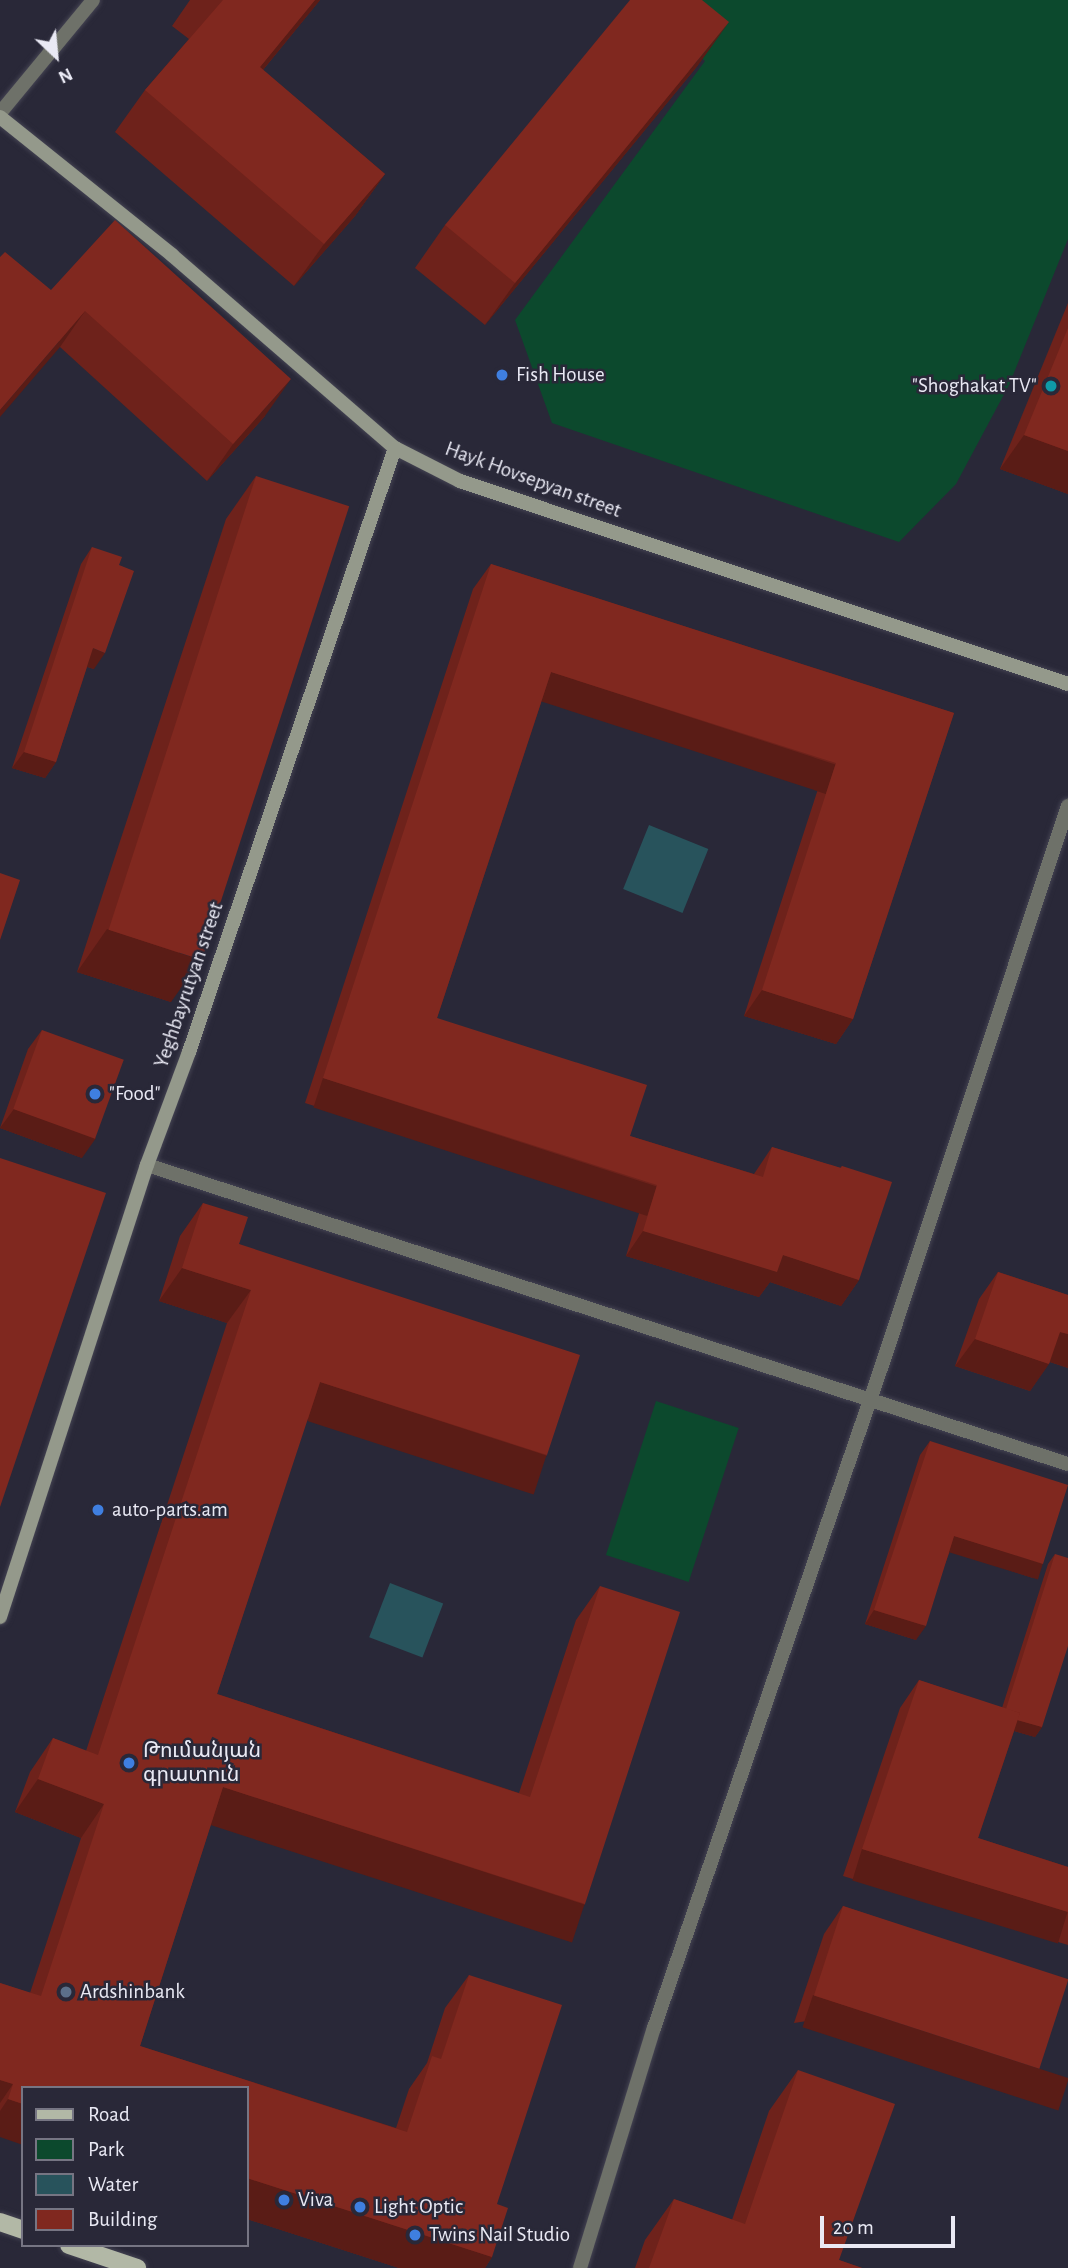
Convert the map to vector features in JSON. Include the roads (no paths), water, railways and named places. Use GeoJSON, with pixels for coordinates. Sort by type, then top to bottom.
{"type":"FeatureCollection","features":[{"type":"Feature","properties":{"kind":"main road"},"geometry":{"type":"LineString","coordinates":[[0,2222],[21,2229]]}},
{"type":"Feature","properties":{"kind":"main road"},"geometry":{"type":"LineString","coordinates":[[75,2247],[137,2268]]}},
{"type":"Feature","properties":{"kind":"street"},"geometry":{"type":"LineString","coordinates":[[0,115],[93,0]]}},
{"type":"Feature","properties":{"kind":"street","name":"Hayk Hovsepyan street"},"geometry":{"type":"LineString","coordinates":[[0,115],[172,255],[395,447],[460,481],[1068,684]]}},
{"type":"Feature","properties":{"kind":"street","name":"Yeghbayrutyan street"},"geometry":{"type":"LineString","coordinates":[[0,1617],[147,1165],[189,1052],[395,447]]}},
{"type":"Feature","properties":{"kind":"street"},"geometry":{"type":"LineString","coordinates":[[580,2268],[654,2028],[869,1400],[1068,806]]}},
{"type":"Feature","properties":{"kind":"street"},"geometry":{"type":"LineString","coordinates":[[147,1165],[1068,1464]]}},
{"type":"Feature","properties":{"kind":"water"},"geometry":{"type":"Polygon","coordinates":[[[649,825],[708,849],[682,913],[623,889],[649,825]]]}},
{"type":"Feature","properties":{"kind":"water"},"geometry":{"type":"Polygon","coordinates":[[[390,1583],[443,1603],[422,1658],[369,1637],[390,1583]]]}},
{"type":"Feature","properties":{"kind":"place","name":"Fish House"},"geometry":{"type":"Point","coordinates":[502,375]}},
{"type":"Feature","properties":{"kind":"place","name":"\"Shoghakat TV\""},"geometry":{"type":"Point","coordinates":[1051,386]}},
{"type":"Feature","properties":{"kind":"place","name":"\"Food\""},"geometry":{"type":"Point","coordinates":[95,1094]}},
{"type":"Feature","properties":{"kind":"place","name":"auto-parts.am"},"geometry":{"type":"Point","coordinates":[98,1510]}},
{"type":"Feature","properties":{"kind":"place","name":"Թումանյան գրատուն"},"geometry":{"type":"Point","coordinates":[129,1763]}},
{"type":"Feature","properties":{"kind":"place","name":"Ardshinbank"},"geometry":{"type":"Point","coordinates":[66,1992]}},
{"type":"Feature","properties":{"kind":"place","name":"Viva"},"geometry":{"type":"Point","coordinates":[284,2200]}},
{"type":"Feature","properties":{"kind":"place","name":"Light Optic"},"geometry":{"type":"Point","coordinates":[360,2207]}},
{"type":"Feature","properties":{"kind":"place","name":"Twins Nail Studio"},"geometry":{"type":"Point","coordinates":[415,2235]}}]}
